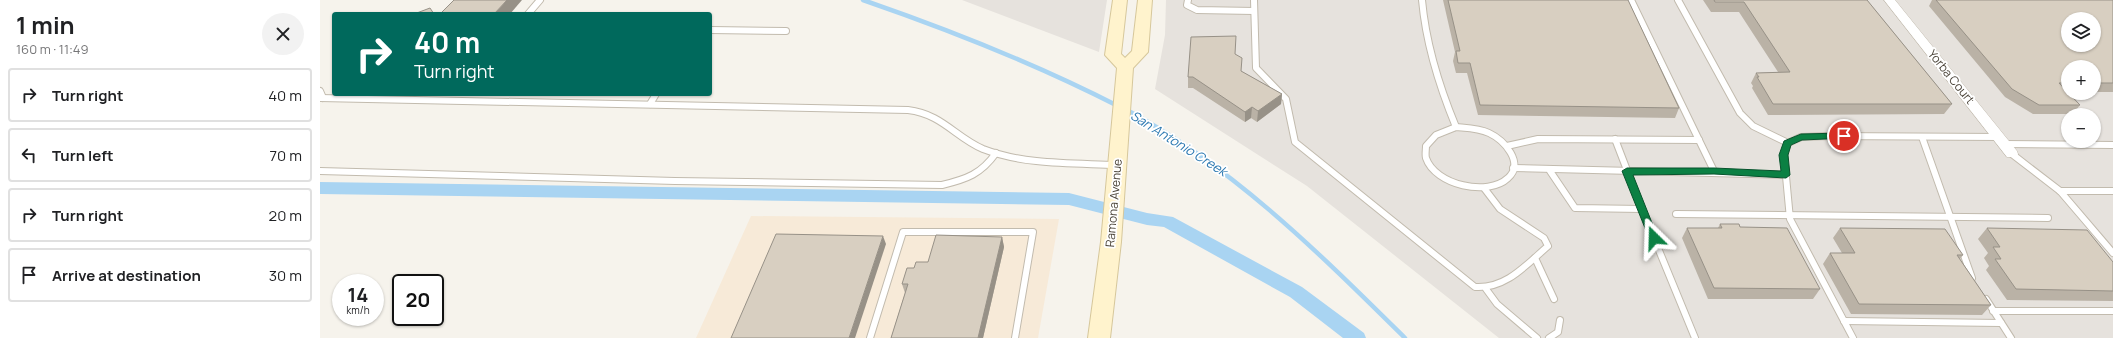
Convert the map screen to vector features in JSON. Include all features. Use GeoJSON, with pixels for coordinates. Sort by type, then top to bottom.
{"type":"FeatureCollection","features":[{"type":"Feature","properties":{"kind":"main road"},"geometry":{"type":"LineString","coordinates":[[1120,0],[1113,55],[1125,67],[1140,52],[1145,0]]}},
{"type":"Feature","properties":{"kind":"main road","name":"Ramona Avenue"},"geometry":{"type":"LineString","coordinates":[[1099,338],[1111,242],[1119,159],[1125,67]]}},
{"type":"Feature","properties":{"kind":"street","name":"Yorba Court"},"geometry":{"type":"LineString","coordinates":[[1889,0],[2012,154]]}},
{"type":"Feature","properties":{"kind":"lane"},"geometry":{"type":"LineString","coordinates":[[530,12],[540,0]]}},
{"type":"Feature","properties":{"kind":"lane"},"geometry":{"type":"LineString","coordinates":[[1188,0],[1187,5],[1197,10],[1254,11]]}},
{"type":"Feature","properties":{"kind":"lane"},"geometry":{"type":"LineString","coordinates":[[1254,0],[1256,68],[1260,76],[1282,92],[1288,101],[1291,134],[1294,142],[1475,287],[1486,289],[1498,286],[1535,258],[1548,246],[1544,238],[1500,209],[1484,188]]}},
{"type":"Feature","properties":{"kind":"lane"},"geometry":{"type":"LineString","coordinates":[[1422,0],[1426,32],[1441,92],[1456,127]]}},
{"type":"Feature","properties":{"kind":"lane"},"geometry":{"type":"LineString","coordinates":[[1631,0],[1714,171]]}},
{"type":"Feature","properties":{"kind":"lane"},"geometry":{"type":"LineString","coordinates":[[1678,0],[1740,113],[1753,126],[1788,143]]}},
{"type":"Feature","properties":{"kind":"lane"},"geometry":{"type":"LineString","coordinates":[[712,30],[786,31]]}},
{"type":"Feature","properties":{"kind":"lane"},"geometry":{"type":"LineString","coordinates":[[320,91],[322,98],[892,109],[925,113],[947,125],[963,139],[996,153],[1015,159],[1049,163],[1119,159]]}},
{"type":"Feature","properties":{"kind":"lane"},"geometry":{"type":"LineString","coordinates":[[454,101],[458,96]]}},
{"type":"Feature","properties":{"kind":"lane"},"geometry":{"type":"LineString","coordinates":[[650,104],[655,96]]}},
{"type":"Feature","properties":{"kind":"lane"},"geometry":{"type":"LineString","coordinates":[[1456,127],[1473,128],[1489,133],[1503,141],[1507,146],[1512,152],[1515,164],[1511,176],[1500,184],[1484,188],[1466,188],[1449,182],[1435,172],[1427,161],[1425,149],[1430,139],[1441,131],[1456,127]]}},
{"type":"Feature","properties":{"kind":"lane"},"geometry":{"type":"LineString","coordinates":[[1853,338],[1790,217],[1784,155],[1788,143],[1801,137],[1815,136],[1922,137],[2113,145]]}},
{"type":"Feature","properties":{"kind":"lane"},"geometry":{"type":"LineString","coordinates":[[1922,137],[1969,274],[1977,286]]}},
{"type":"Feature","properties":{"kind":"lane"},"geometry":{"type":"LineString","coordinates":[[1507,146],[1538,139],[1699,140]]}},
{"type":"Feature","properties":{"kind":"lane"},"geometry":{"type":"LineString","coordinates":[[1615,140],[1695,338]]}},
{"type":"Feature","properties":{"kind":"lane"},"geometry":{"type":"LineString","coordinates":[[320,172],[942,186],[961,180],[986,167],[996,153]]}},
{"type":"Feature","properties":{"kind":"lane"},"geometry":{"type":"LineString","coordinates":[[2012,154],[2060,191],[2113,253]]}},
{"type":"Feature","properties":{"kind":"lane"},"geometry":{"type":"LineString","coordinates":[[1513,168],[1550,171],[1714,171],[1786,175]]}},
{"type":"Feature","properties":{"kind":"lane"},"geometry":{"type":"LineString","coordinates":[[1550,171],[1575,208],[1642,209]]}},
{"type":"Feature","properties":{"kind":"lane"},"geometry":{"type":"LineString","coordinates":[[2060,191],[2113,191]]}},
{"type":"Feature","properties":{"kind":"lane"},"geometry":{"type":"LineString","coordinates":[[1676,214],[1790,217],[2048,218]]}},
{"type":"Feature","properties":{"kind":"lane"},"geometry":{"type":"LineString","coordinates":[[870,338],[903,232],[1033,232],[1015,338]]}},
{"type":"Feature","properties":{"kind":"lane"},"geometry":{"type":"LineString","coordinates":[[1535,258],[1554,299]]}},
{"type":"Feature","properties":{"kind":"lane"},"geometry":{"type":"LineString","coordinates":[[1486,289],[1497,304],[1537,338]]}},
{"type":"Feature","properties":{"kind":"lane"},"geometry":{"type":"LineString","coordinates":[[1981,292],[2011,338]]}},
{"type":"Feature","properties":{"kind":"lane"},"geometry":{"type":"LineString","coordinates":[[1993,311],[2113,311]]}},
{"type":"Feature","properties":{"kind":"lane"},"geometry":{"type":"LineString","coordinates":[[1549,338],[1558,332],[1560,320]]}},
{"type":"Feature","properties":{"kind":"lane"},"geometry":{"type":"LineString","coordinates":[[1844,321],[2001,323]]}},
{"type":"Feature","properties":{"kind":"shaded area"},"geometry":{"type":"Polygon","coordinates":[[[962,0],[1107,0],[1099,52],[962,0]]]}},
{"type":"Feature","properties":{"kind":"shaded area"},"geometry":{"type":"Polygon","coordinates":[[[1166,0],[2113,0],[2113,338],[1499,338],[1307,186],[1155,89],[1165,35],[1166,0]]]}},
{"type":"Feature","properties":{"kind":"shaded area"},"geometry":{"type":"Polygon","coordinates":[[[751,216],[1059,219],[1038,338],[696,338],[751,216]]]}},
{"type":"Feature","properties":{"kind":"building"},"geometry":{"type":"Polygon","coordinates":[[[454,0],[507,0],[496,12],[442,12],[454,0]]]}},
{"type":"Feature","properties":{"kind":"building"},"geometry":{"type":"Polygon","coordinates":[[[1448,0],[1628,0],[1679,108],[1480,105],[1470,63],[1458,63],[1456,51],[1460,51],[1448,0]]]}},
{"type":"Feature","properties":{"kind":"building"},"geometry":{"type":"Polygon","coordinates":[[[1714,0],[1867,0],[1952,104],[1773,104],[1756,73],[1790,72],[1744,2],[1715,2],[1714,0]]]}},
{"type":"Feature","properties":{"kind":"building"},"geometry":{"type":"Polygon","coordinates":[[[1936,0],[2113,0],[2113,83],[2101,83],[2101,60],[2061,60],[2061,83],[2059,83],[2061,85],[2061,100],[2075,100],[2080,105],[2039,105],[2012,89],[1936,0]]]}},
{"type":"Feature","properties":{"kind":"building"},"geometry":{"type":"Polygon","coordinates":[[[430,8],[433,12],[419,12],[430,8]]]}},
{"type":"Feature","properties":{"kind":"building"},"geometry":{"type":"Polygon","coordinates":[[[1236,36],[1235,54],[1242,58],[1241,71],[1282,94],[1258,111],[1252,107],[1245,112],[1193,77],[1188,77],[1191,37],[1236,36]]]}},
{"type":"Feature","properties":{"kind":"building"},"geometry":{"type":"Polygon","coordinates":[[[1720,224],[1739,224],[1740,227],[1787,228],[1820,289],[1714,288],[1687,228],[1722,228],[1720,224]]]}},
{"type":"Feature","properties":{"kind":"building"},"geometry":{"type":"Polygon","coordinates":[[[1840,228],[1945,229],[1963,255],[1957,255],[1991,305],[1859,304],[1830,253],[1855,253],[1840,228]]]}},
{"type":"Feature","properties":{"kind":"building"},"geometry":{"type":"Polygon","coordinates":[[[1987,228],[2087,230],[2113,262],[2113,291],[2016,289],[1995,259],[2001,259],[1993,247],[2000,247],[1987,228]]]}},
{"type":"Feature","properties":{"kind":"building"},"geometry":{"type":"Polygon","coordinates":[[[776,234],[883,236],[849,338],[731,338],[776,234]]]}},
{"type":"Feature","properties":{"kind":"building"},"geometry":{"type":"Polygon","coordinates":[[[936,235],[1002,237],[978,338],[891,338],[908,284],[902,284],[907,268],[914,268],[916,262],[928,262],[936,235]]]}},
{"type":"Feature","properties":{"kind":"waterway","name":"San Antonio Creek"},"geometry":{"type":"LineString","coordinates":[[863,0],[992,48],[1056,76],[1118,106]]}},
{"type":"Feature","properties":{"kind":"waterway","name":"San Antonio Creek"},"geometry":{"type":"LineString","coordinates":[[1125,109],[1202,157],[1238,184],[1307,243],[1405,338]]}},
{"type":"Feature","properties":{"kind":"waterway"},"geometry":{"type":"LineString","coordinates":[[320,188],[1069,199],[1147,219],[1167,221],[1296,292],[1357,338]]}},
{"type":"Feature","properties":{"kind":"route"},"geometry":{"type":"LineString","coordinates":[[1654,238],[1627,171],[1714,171],[1786,175],[1784,155],[1788,143],[1801,137],[1844,136]]}}]}
